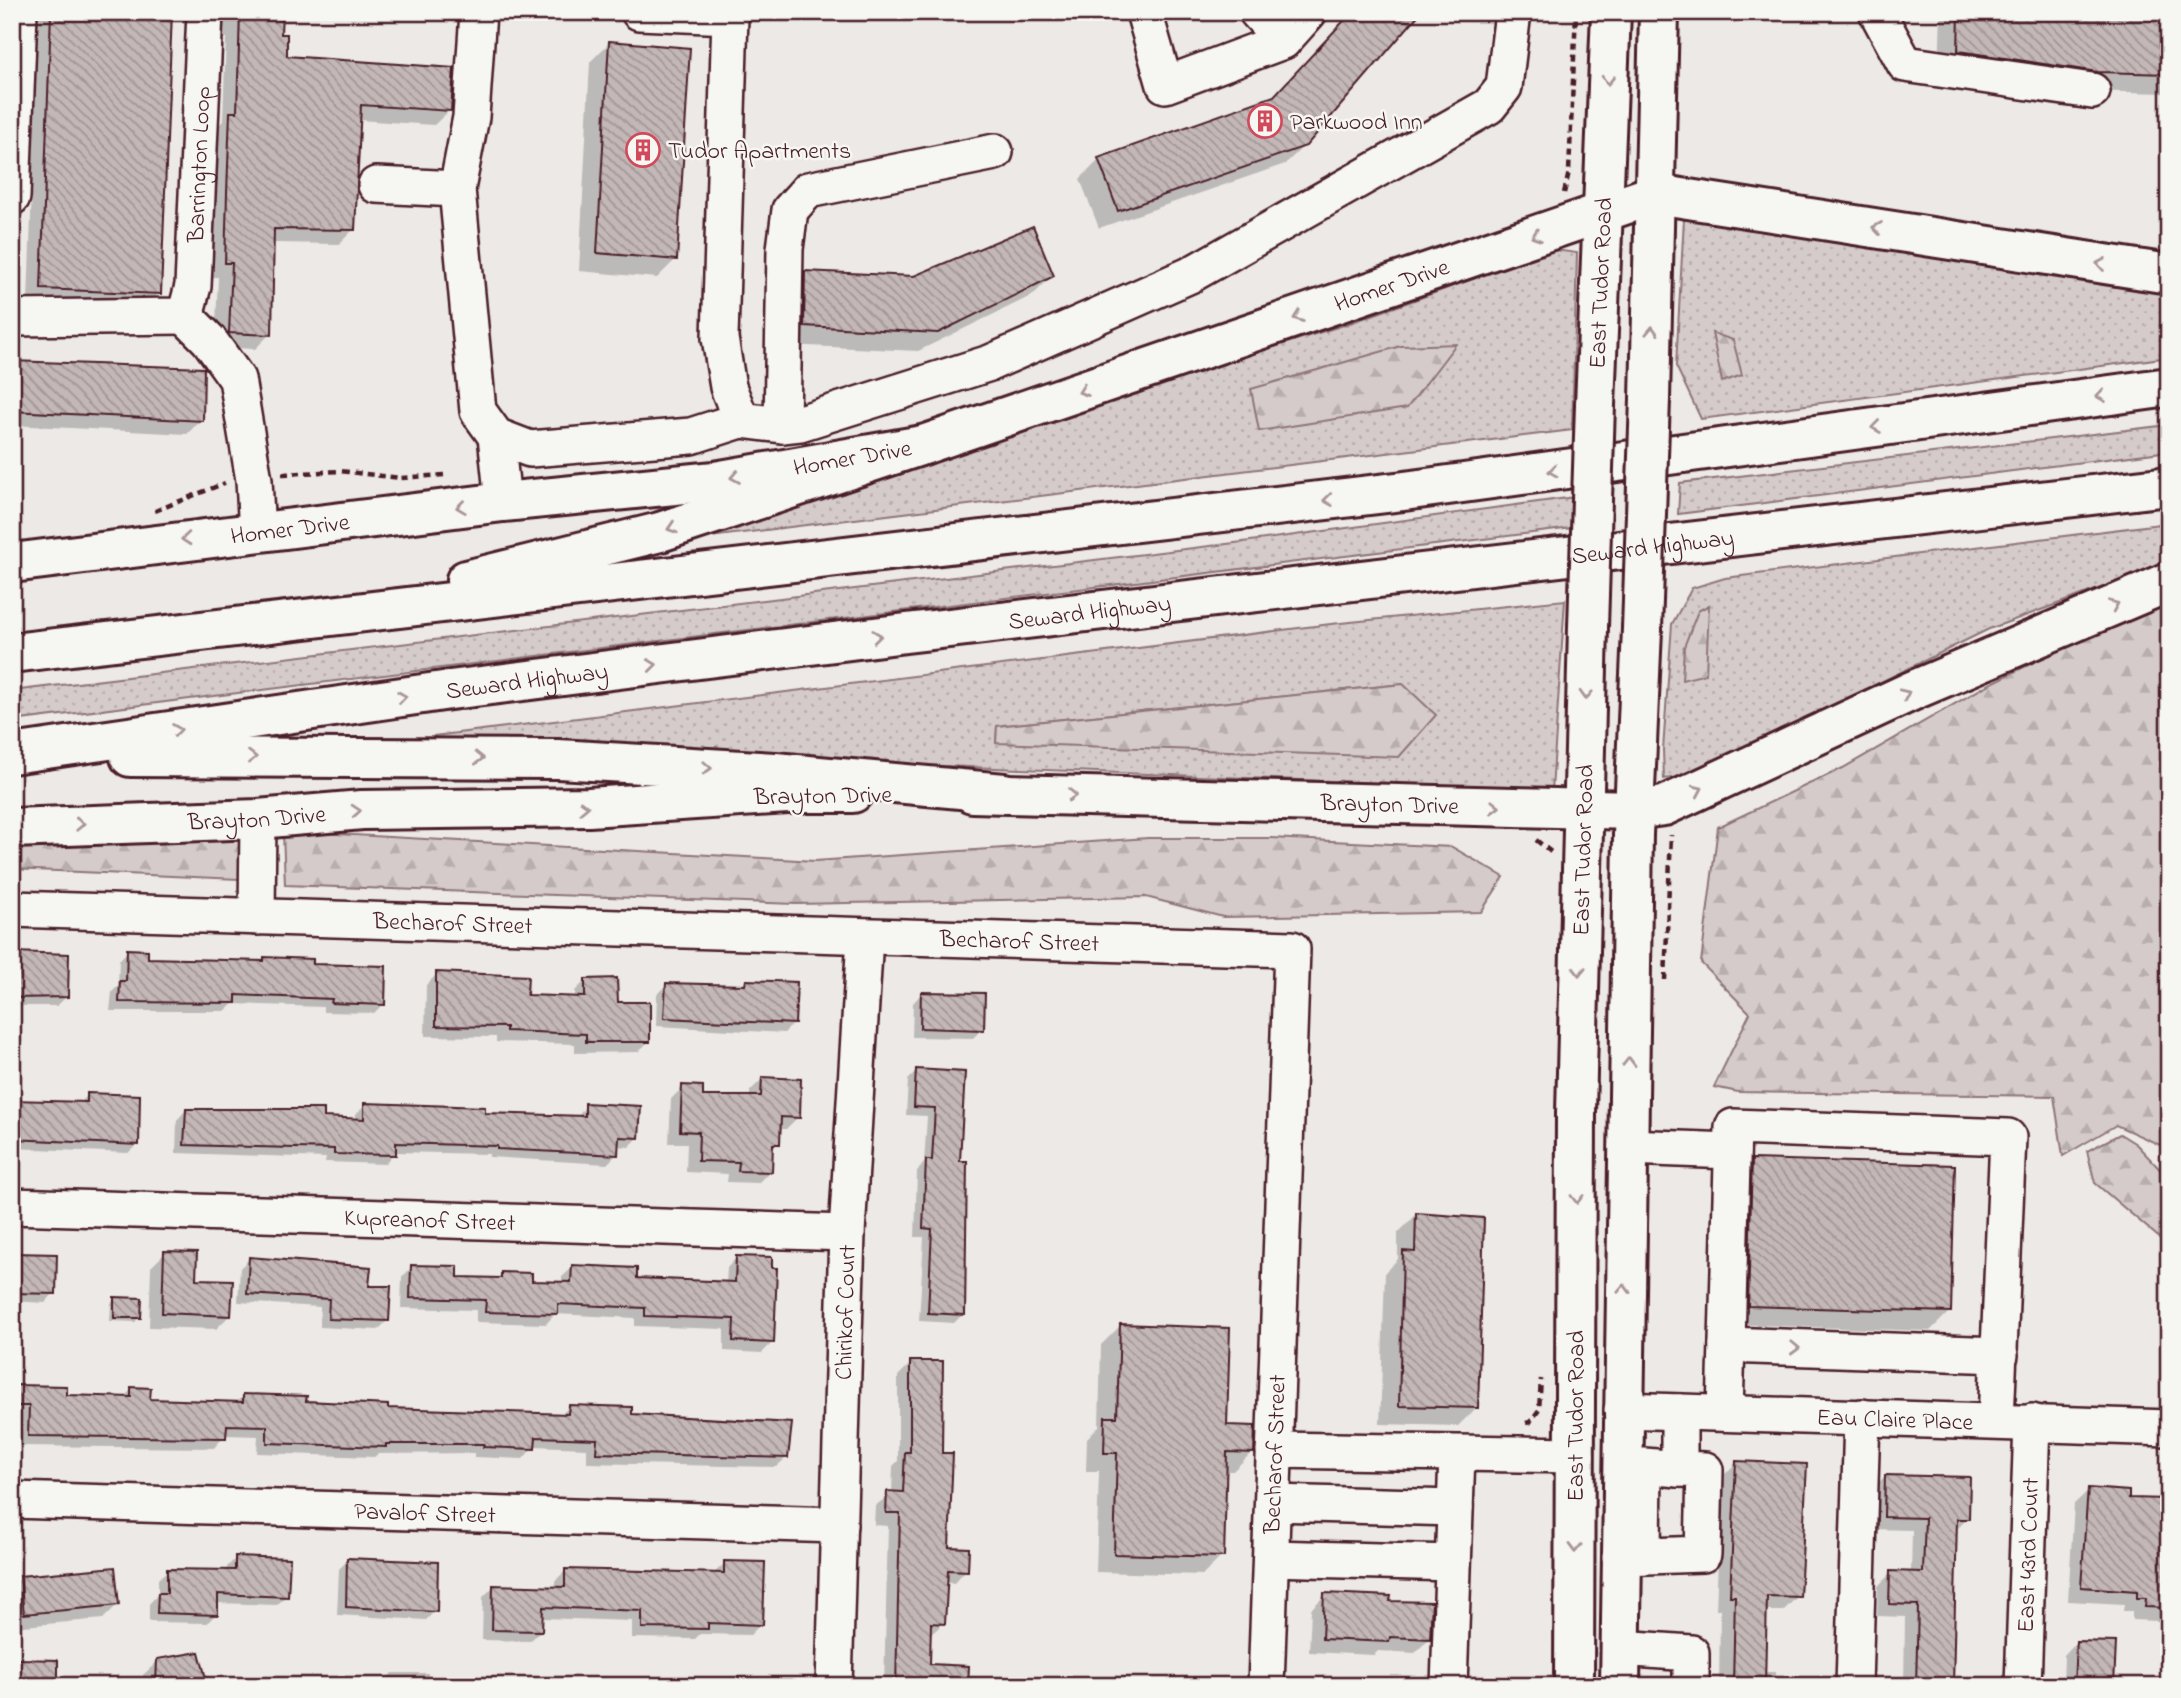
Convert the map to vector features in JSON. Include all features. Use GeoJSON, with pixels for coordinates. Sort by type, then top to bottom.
{"type":"FeatureCollection","features":[{"type":"Feature","properties":{"kind":"main road","name":"East Tudor Road"},"geometry":{"type":"LineString","coordinates":[[1574,1686],[1576,1113],[1582,810],[1601,214],[1611,12]]}},
{"type":"Feature","properties":{"kind":"main road","name":"East Tudor Road"},"geometry":{"type":"LineString","coordinates":[[1620,1686],[1620,1648],[1632,1557],[1622,1410],[1634,810],[1650,399],[1659,12]]}},
{"type":"Feature","properties":{"kind":"main road","name":"Homer Drive"},"geometry":{"type":"LineString","coordinates":[[12,563],[171,541],[503,502],[715,481],[923,445],[1656,194]]}},
{"type":"Feature","properties":{"kind":"main road"},"geometry":{"type":"LineString","coordinates":[[1656,194],[2169,274]]}},
{"type":"Feature","properties":{"kind":"main road"},"geometry":{"type":"LineString","coordinates":[[12,653],[1404,491],[2169,387]]}},
{"type":"Feature","properties":{"kind":"main road"},"geometry":{"type":"LineString","coordinates":[[303,619],[660,532],[923,445]]}},
{"type":"Feature","properties":{"kind":"main road","name":"Seward Highway"},"geometry":{"type":"LineString","coordinates":[[12,756],[450,690],[906,633],[2169,486]]}},
{"type":"Feature","properties":{"kind":"main road","name":"Brayton Drive"},"geometry":{"type":"LineString","coordinates":[[12,828],[258,819],[362,810],[589,807],[803,793],[1004,793],[1634,810],[1664,806],[1914,690],[2169,582]]}},
{"type":"Feature","properties":{"kind":"main road"},"geometry":{"type":"LineString","coordinates":[[12,756],[558,759],[775,772],[1004,793]]}},
{"type":"Feature","properties":{"kind":"street"},"geometry":{"type":"LineString","coordinates":[[12,197],[19,12]]}},
{"type":"Feature","properties":{"kind":"street","name":"Barrington Loop"},"geometry":{"type":"LineString","coordinates":[[185,316],[193,286],[205,12]]}},
{"type":"Feature","properties":{"kind":"street"},"geometry":{"type":"LineString","coordinates":[[478,12],[471,117],[457,189],[478,411],[496,436],[503,502]]}},
{"type":"Feature","properties":{"kind":"street"},"geometry":{"type":"LineString","coordinates":[[496,436],[530,449],[691,436],[741,419],[728,387],[720,338],[730,14],[639,12]]}},
{"type":"Feature","properties":{"kind":"street"},"geometry":{"type":"LineString","coordinates":[[1144,12],[1165,85],[1283,41],[1309,12]]}},
{"type":"Feature","properties":{"kind":"street"},"geometry":{"type":"LineString","coordinates":[[1257,12],[1283,41]]}},
{"type":"Feature","properties":{"kind":"street","name":"Homer Drive"},"geometry":{"type":"LineString","coordinates":[[741,419],[782,425],[800,423],[990,363],[1202,268],[1489,106],[1504,87],[1513,12]]}},
{"type":"Feature","properties":{"kind":"street"},"geometry":{"type":"LineString","coordinates":[[1877,12],[1905,64],[2092,91]]}},
{"type":"Feature","properties":{"kind":"street"},"geometry":{"type":"LineString","coordinates":[[782,425],[785,249],[790,210],[808,190],[995,152]]}},
{"type":"Feature","properties":{"kind":"street"},"geometry":{"type":"LineString","coordinates":[[376,185],[457,189]]}},
{"type":"Feature","properties":{"kind":"street"},"geometry":{"type":"LineString","coordinates":[[12,318],[185,316],[209,340],[237,379],[254,480],[257,533]]}},
{"type":"Feature","properties":{"kind":"street"},"geometry":{"type":"LineString","coordinates":[[257,917],[258,819]]}},
{"type":"Feature","properties":{"kind":"street","name":"Becharof Street"},"geometry":{"type":"LineString","coordinates":[[12,909],[1292,949],[1266,1686]]}},
{"type":"Feature","properties":{"kind":"street","name":"Chirikof Court"},"geometry":{"type":"LineString","coordinates":[[834,1686],[847,1233],[864,937]]}},
{"type":"Feature","properties":{"kind":"street"},"geometry":{"type":"LineString","coordinates":[[1725,1413],[1733,1127],[2008,1137],[1996,1421]]}},
{"type":"Feature","properties":{"kind":"street"},"geometry":{"type":"LineString","coordinates":[[1627,1147],[1732,1151]]}},
{"type":"Feature","properties":{"kind":"street","name":"Kupreanof Street"},"geometry":{"type":"LineString","coordinates":[[12,1206],[847,1233]]}},
{"type":"Feature","properties":{"kind":"street"},"geometry":{"type":"LineString","coordinates":[[1727,1345],[2000,1355]]}},
{"type":"Feature","properties":{"kind":"street","name":"Eau Claire Place"},"geometry":{"type":"LineString","coordinates":[[1622,1410],[2169,1427]]}},
{"type":"Feature","properties":{"kind":"street"},"geometry":{"type":"LineString","coordinates":[[1679,1412],[1679,1468]]}},
{"type":"Feature","properties":{"kind":"street"},"geometry":{"type":"LineString","coordinates":[[1854,1686],[1862,1417]]}},
{"type":"Feature","properties":{"kind":"street","name":"East 43rd Court"},"geometry":{"type":"LineString","coordinates":[[2023,1686],[2032,1422]]}},
{"type":"Feature","properties":{"kind":"street"},"geometry":{"type":"LineString","coordinates":[[1274,1450],[1576,1455]]}},
{"type":"Feature","properties":{"kind":"street"},"geometry":{"type":"LineString","coordinates":[[1450,1686],[1457,1454]]}},
{"type":"Feature","properties":{"kind":"street"},"geometry":{"type":"LineString","coordinates":[[1644,1466],[1679,1468],[1705,1470],[1703,1554],[1632,1557],[1644,1466]]}},
{"type":"Feature","properties":{"kind":"street","name":"Pavalof Street"},"geometry":{"type":"LineString","coordinates":[[12,1500],[839,1525]]}},
{"type":"Feature","properties":{"kind":"street"},"geometry":{"type":"LineString","coordinates":[[1273,1503],[1455,1508]]}},
{"type":"Feature","properties":{"kind":"street"},"geometry":{"type":"LineString","coordinates":[[1271,1558],[1453,1563]]}},
{"type":"Feature","properties":{"kind":"street"},"geometry":{"type":"LineString","coordinates":[[1620,1648],[1691,1653],[1691,1686]]}},
{"type":"Feature","properties":{"kind":"path"},"geometry":{"type":"LineString","coordinates":[[1563,198],[1569,172],[1576,12]]}},
{"type":"Feature","properties":{"kind":"green space"},"geometry":{"type":"Polygon","coordinates":[[[1684,218],[2169,291],[2169,357],[1701,419],[1676,366],[1684,218]]]}},
{"type":"Feature","properties":{"kind":"green space"},"geometry":{"type":"Polygon","coordinates":[[[1555,250],[1577,253],[1572,430],[678,541],[700,528],[1347,324],[1555,250]]]}},
{"type":"Feature","properties":{"kind":"green space"},"geometry":{"type":"Polygon","coordinates":[[[1712,333],[1733,340],[1742,375],[1722,382],[1712,333]]]}},
{"type":"Feature","properties":{"kind":"green space"},"geometry":{"type":"Polygon","coordinates":[[[1456,344],[1407,408],[1259,431],[1251,389],[1401,346],[1456,344]]]}},
{"type":"Feature","properties":{"kind":"green space"},"geometry":{"type":"Polygon","coordinates":[[[2169,425],[2169,451],[1678,514],[1680,483],[2169,425]]]}},
{"type":"Feature","properties":{"kind":"green space"},"geometry":{"type":"Polygon","coordinates":[[[1575,497],[1572,528],[12,721],[12,691],[1243,542],[1575,497]]]}},
{"type":"Feature","properties":{"kind":"green space"},"geometry":{"type":"Polygon","coordinates":[[[2169,523],[2169,563],[1989,629],[1689,776],[1664,779],[1663,750],[1672,624],[1692,588],[1725,578],[2169,523]]]}},
{"type":"Feature","properties":{"kind":"green space"},"geometry":{"type":"Polygon","coordinates":[[[2169,595],[2169,1149],[2116,1125],[2063,1156],[2054,1096],[1738,1092],[1714,1087],[1750,1013],[1701,963],[1718,827],[1843,768],[1986,686],[2169,595]]]}},
{"type":"Feature","properties":{"kind":"green space"},"geometry":{"type":"Polygon","coordinates":[[[1565,600],[1552,790],[434,746],[434,736],[1331,624],[1565,600]],[[1403,684],[997,726],[996,742],[1403,684]]]}},
{"type":"Feature","properties":{"kind":"green space"},"geometry":{"type":"Polygon","coordinates":[[[1709,605],[1706,674],[1682,680],[1684,647],[1698,611],[1709,605]]]}},
{"type":"Feature","properties":{"kind":"green space"},"geometry":{"type":"Polygon","coordinates":[[[1403,684],[1436,715],[1399,757],[996,743],[997,726],[1403,684]]]}},
{"type":"Feature","properties":{"kind":"green space"},"geometry":{"type":"Polygon","coordinates":[[[239,830],[239,879],[12,869],[12,835],[239,830]]]}},
{"type":"Feature","properties":{"kind":"green space"},"geometry":{"type":"Polygon","coordinates":[[[283,831],[815,861],[1148,838],[1271,838],[1452,847],[1504,877],[1481,912],[1223,917],[1146,897],[796,904],[285,885],[283,831]]]}},
{"type":"Feature","properties":{"kind":"green space"},"geometry":{"type":"Polygon","coordinates":[[[2120,1134],[2136,1144],[2169,1179],[2169,1246],[2095,1183],[2087,1151],[2120,1134]]]}},
{"type":"Feature","properties":{"kind":"building"},"geometry":{"type":"Polygon","coordinates":[[[51,12],[172,12],[161,294],[41,289],[51,12]]]}},
{"type":"Feature","properties":{"kind":"building"},"geometry":{"type":"Polygon","coordinates":[[[240,12],[282,12],[281,34],[287,34],[287,56],[454,68],[451,111],[361,105],[355,230],[274,229],[272,335],[229,333],[232,263],[225,263],[227,193],[230,112],[237,112],[240,12]]]}},
{"type":"Feature","properties":{"kind":"building","name":"Parkwood Inn"},"geometry":{"type":"Polygon","coordinates":[[[1352,12],[1421,12],[1306,146],[1118,211],[1098,158],[1274,96],[1352,12]]]}},
{"type":"Feature","properties":{"kind":"building"},"geometry":{"type":"Polygon","coordinates":[[[1959,12],[2169,12],[2169,74],[2098,72],[1958,51],[1959,12]]]}},
{"type":"Feature","properties":{"kind":"building","name":"Tudor Apartments"},"geometry":{"type":"Polygon","coordinates":[[[609,41],[690,48],[677,260],[597,253],[609,41]]]}},
{"type":"Feature","properties":{"kind":"building"},"geometry":{"type":"Polygon","coordinates":[[[1033,226],[1054,276],[938,333],[804,326],[805,271],[914,276],[1033,226]]]}},
{"type":"Feature","properties":{"kind":"building"},"geometry":{"type":"Polygon","coordinates":[[[12,361],[204,368],[203,421],[12,411],[12,361]]]}},
{"type":"Feature","properties":{"kind":"building"},"geometry":{"type":"Polygon","coordinates":[[[127,949],[148,950],[148,958],[264,961],[264,957],[313,959],[313,964],[386,966],[385,1005],[331,1003],[332,999],[236,995],[236,1003],[119,1002],[120,981],[126,981],[127,949]]]}},
{"type":"Feature","properties":{"kind":"building"},"geometry":{"type":"Polygon","coordinates":[[[13,952],[69,954],[68,997],[12,998],[13,952]]]}},
{"type":"Feature","properties":{"kind":"building"},"geometry":{"type":"Polygon","coordinates":[[[436,972],[528,976],[527,995],[585,997],[585,979],[617,978],[618,1002],[650,1002],[650,1042],[586,1042],[586,1034],[506,1031],[506,1027],[436,1026],[436,972]]]}},
{"type":"Feature","properties":{"kind":"building"},"geometry":{"type":"Polygon","coordinates":[[[746,980],[797,982],[795,1024],[664,1018],[666,983],[745,985],[746,980]]]}},
{"type":"Feature","properties":{"kind":"building"},"geometry":{"type":"Polygon","coordinates":[[[921,992],[985,993],[984,1030],[920,1028],[921,992]]]}},
{"type":"Feature","properties":{"kind":"building"},"geometry":{"type":"Polygon","coordinates":[[[916,1069],[965,1072],[960,1161],[967,1161],[965,1315],[928,1313],[932,1229],[923,1228],[926,1160],[932,1160],[935,1108],[914,1107],[916,1069]]]}},
{"type":"Feature","properties":{"kind":"building"},"geometry":{"type":"Polygon","coordinates":[[[762,1077],[801,1079],[800,1118],[781,1117],[780,1144],[773,1144],[772,1172],[738,1171],[739,1162],[698,1161],[699,1132],[680,1131],[682,1085],[703,1086],[703,1096],[761,1096],[762,1077]]]}},
{"type":"Feature","properties":{"kind":"building"},"geometry":{"type":"Polygon","coordinates":[[[87,1093],[140,1095],[139,1145],[12,1139],[12,1100],[87,1102],[87,1093]]]}},
{"type":"Feature","properties":{"kind":"building"},"geometry":{"type":"Polygon","coordinates":[[[364,1103],[485,1107],[485,1113],[585,1116],[585,1103],[641,1106],[639,1138],[619,1137],[618,1155],[497,1149],[497,1146],[396,1143],[396,1155],[334,1154],[334,1149],[184,1145],[186,1109],[324,1109],[324,1117],[364,1119],[364,1103]]]}},
{"type":"Feature","properties":{"kind":"building"},"geometry":{"type":"Polygon","coordinates":[[[1752,1159],[1955,1165],[1951,1312],[1748,1306],[1752,1159]]]}},
{"type":"Feature","properties":{"kind":"building"},"geometry":{"type":"Polygon","coordinates":[[[1416,1213],[1484,1218],[1478,1408],[1399,1406],[1403,1251],[1415,1252],[1416,1213]]]}},
{"type":"Feature","properties":{"kind":"building"},"geometry":{"type":"Polygon","coordinates":[[[164,1251],[197,1252],[196,1279],[233,1280],[231,1316],[162,1313],[164,1251]]]}},
{"type":"Feature","properties":{"kind":"building"},"geometry":{"type":"Polygon","coordinates":[[[12,1253],[57,1254],[56,1294],[12,1293],[12,1253]]]}},
{"type":"Feature","properties":{"kind":"building"},"geometry":{"type":"Polygon","coordinates":[[[736,1256],[772,1257],[772,1268],[777,1268],[774,1343],[733,1341],[734,1319],[645,1316],[645,1308],[558,1304],[558,1314],[485,1312],[486,1300],[410,1298],[411,1265],[458,1266],[458,1277],[501,1278],[501,1272],[532,1273],[532,1281],[571,1282],[572,1265],[637,1268],[637,1278],[735,1282],[736,1256]]]}},
{"type":"Feature","properties":{"kind":"building"},"geometry":{"type":"Polygon","coordinates":[[[249,1257],[371,1267],[369,1286],[391,1286],[389,1321],[328,1319],[329,1299],[247,1294],[249,1257]]]}},
{"type":"Feature","properties":{"kind":"building"},"geometry":{"type":"Polygon","coordinates":[[[114,1297],[142,1298],[141,1318],[114,1318],[114,1297]]]}},
{"type":"Feature","properties":{"kind":"building"},"geometry":{"type":"Polygon","coordinates":[[[1120,1324],[1230,1328],[1227,1425],[1255,1426],[1254,1453],[1227,1452],[1224,1557],[1114,1554],[1117,1453],[1104,1453],[1105,1417],[1117,1417],[1120,1324]]]}},
{"type":"Feature","properties":{"kind":"building"},"geometry":{"type":"Polygon","coordinates":[[[910,1361],[943,1361],[942,1453],[953,1453],[949,1547],[969,1548],[968,1571],[948,1570],[945,1624],[931,1623],[930,1664],[969,1666],[968,1686],[896,1686],[900,1513],[886,1513],[887,1491],[903,1492],[905,1452],[910,1452],[910,1361]]]}},
{"type":"Feature","properties":{"kind":"building"},"geometry":{"type":"Polygon","coordinates":[[[15,1385],[67,1386],[67,1395],[131,1397],[131,1387],[151,1388],[150,1399],[243,1402],[243,1394],[307,1396],[306,1401],[388,1405],[388,1408],[568,1414],[569,1405],[632,1407],[632,1414],[792,1423],[788,1458],[596,1453],[597,1439],[536,1437],[535,1449],[483,1447],[484,1444],[386,1444],[386,1447],[267,1443],[267,1426],[227,1425],[226,1438],[28,1436],[29,1406],[15,1406],[15,1385]]]}},
{"type":"Feature","properties":{"kind":"building"},"geometry":{"type":"Polygon","coordinates":[[[1736,1461],[1807,1464],[1800,1597],[1767,1596],[1765,1686],[1733,1686],[1735,1596],[1730,1596],[1736,1461]]]}},
{"type":"Feature","properties":{"kind":"building"},"geometry":{"type":"Polygon","coordinates":[[[1885,1475],[1970,1477],[1969,1519],[1957,1519],[1953,1686],[1916,1686],[1918,1605],[1889,1604],[1890,1571],[1923,1572],[1925,1518],[1884,1517],[1885,1475]]]}},
{"type":"Feature","properties":{"kind":"building"},"geometry":{"type":"Polygon","coordinates":[[[2088,1488],[2129,1491],[2129,1498],[2169,1499],[2169,1608],[2145,1607],[2146,1598],[2137,1598],[2137,1591],[2081,1587],[2088,1488]]]}},
{"type":"Feature","properties":{"kind":"building"},"geometry":{"type":"Polygon","coordinates":[[[235,1556],[290,1558],[288,1597],[218,1594],[218,1615],[157,1613],[158,1593],[167,1593],[167,1569],[235,1570],[235,1556]]]}},
{"type":"Feature","properties":{"kind":"building"},"geometry":{"type":"Polygon","coordinates":[[[347,1558],[438,1562],[437,1612],[346,1607],[347,1558]]]}},
{"type":"Feature","properties":{"kind":"building"},"geometry":{"type":"Polygon","coordinates":[[[724,1561],[765,1562],[763,1625],[708,1623],[708,1629],[642,1628],[642,1611],[543,1607],[542,1631],[492,1630],[493,1585],[565,1587],[565,1569],[724,1573],[724,1561]]]}},
{"type":"Feature","properties":{"kind":"building"},"geometry":{"type":"Polygon","coordinates":[[[115,1567],[119,1605],[24,1614],[20,1576],[115,1567]]]}},
{"type":"Feature","properties":{"kind":"building"},"geometry":{"type":"Polygon","coordinates":[[[1324,1593],[1391,1596],[1390,1601],[1432,1602],[1430,1639],[1390,1637],[1389,1642],[1322,1639],[1324,1593]]]}},
{"type":"Feature","properties":{"kind":"building"},"geometry":{"type":"Polygon","coordinates":[[[2076,1641],[2116,1642],[2114,1686],[2074,1686],[2076,1641]]]}},
{"type":"Feature","properties":{"kind":"building"},"geometry":{"type":"Polygon","coordinates":[[[199,1652],[208,1686],[156,1686],[157,1659],[199,1652]]]}},
{"type":"Feature","properties":{"kind":"building"},"geometry":{"type":"Polygon","coordinates":[[[18,1659],[58,1660],[58,1686],[17,1686],[18,1659]]]}},
{"type":"Feature","properties":{"kind":"place","name":"Parkwood Inn"},"geometry":{"type":"Point","coordinates":[1265,121]}},
{"type":"Feature","properties":{"kind":"place","name":"Tudor Apartments"},"geometry":{"type":"Point","coordinates":[643,150]}}]}
